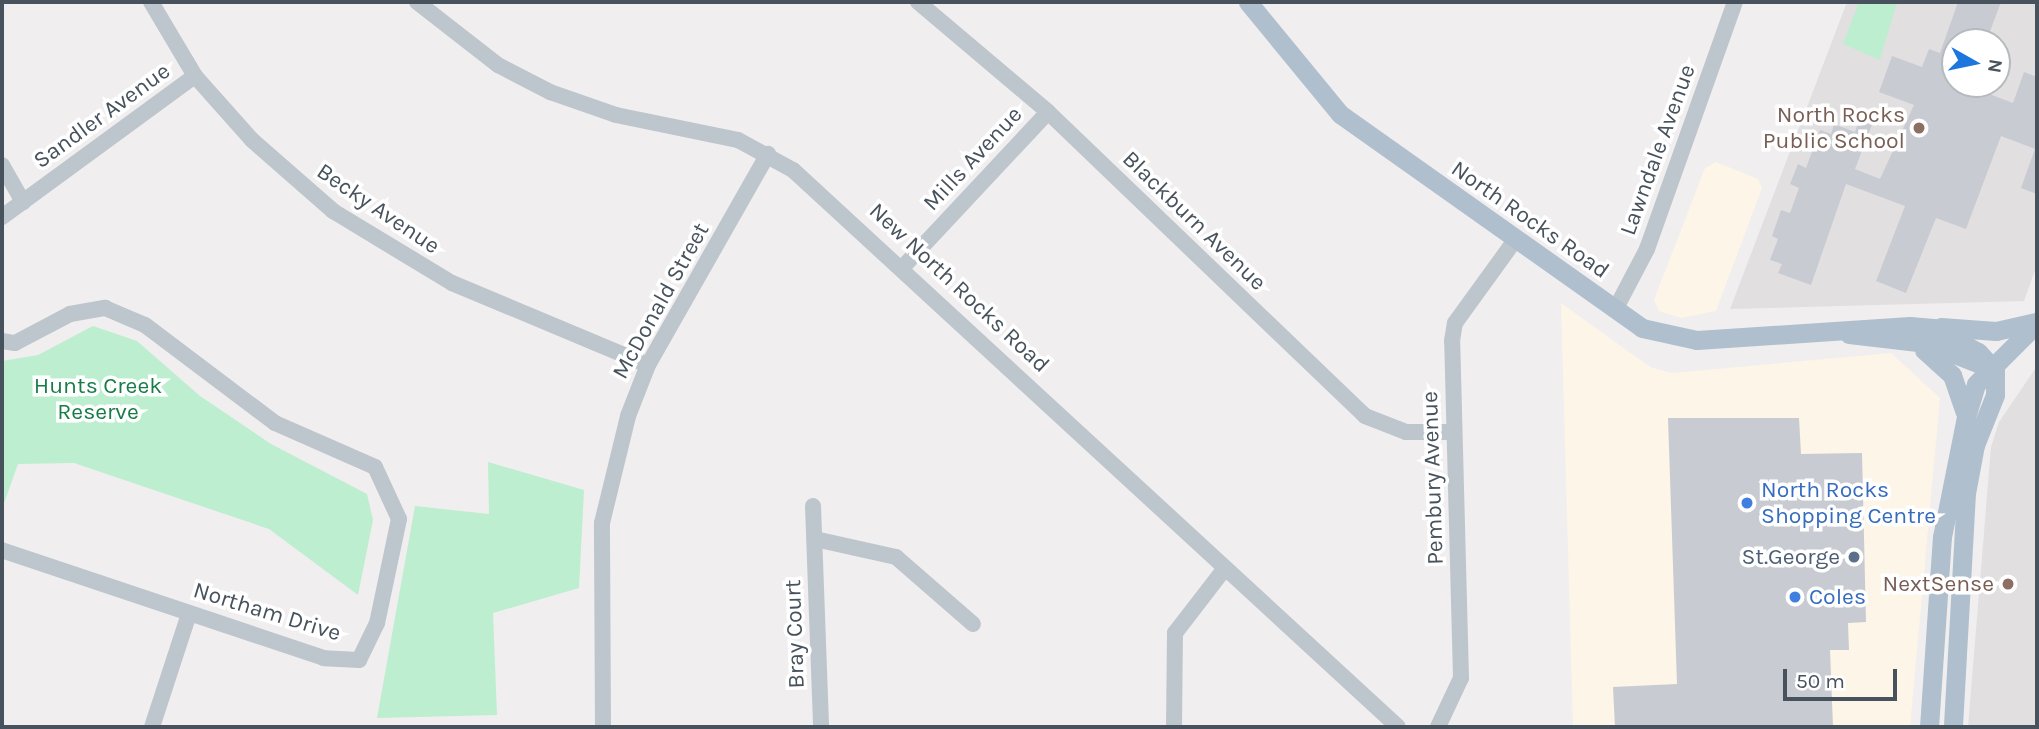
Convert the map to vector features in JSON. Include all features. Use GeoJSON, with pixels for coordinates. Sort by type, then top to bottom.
{"type":"FeatureCollection","features":[{"type":"Feature","properties":{"kind":"main road","name":"North Rocks Road"},"geometry":{"type":"LineString","coordinates":[[1248,2],[1340,114],[1615,310],[1678,339],[1849,334],[1901,340],[1994,370]]}},
{"type":"Feature","properties":{"kind":"main road"},"geometry":{"type":"LineString","coordinates":[[1933,328],[1996,331],[2037,322]]}},
{"type":"Feature","properties":{"kind":"main road"},"geometry":{"type":"LineString","coordinates":[[1929,727],[1942,537],[1966,417],[1976,384],[1994,370],[2037,322]]}},
{"type":"Feature","properties":{"kind":"main road","name":"North Rocks Road"},"geometry":{"type":"LineString","coordinates":[[1849,334],[1871,326],[1933,328],[1965,343],[1994,370]]}},
{"type":"Feature","properties":{"kind":"main road"},"geometry":{"type":"LineString","coordinates":[[1901,340],[1942,363],[1959,387],[1966,417]]}},
{"type":"Feature","properties":{"kind":"main road"},"geometry":{"type":"LineString","coordinates":[[1953,727],[1966,493],[1975,445],[1995,395],[1994,370]]}},
{"type":"Feature","properties":{"kind":"street","name":"Becky Avenue"},"geometry":{"type":"LineString","coordinates":[[151,2],[195,76],[277,164],[368,235],[452,283],[649,365]]}},
{"type":"Feature","properties":{"kind":"street","name":"New North Rocks Road"},"geometry":{"type":"LineString","coordinates":[[417,2],[498,65],[550,92],[615,115],[708,131],[768,154],[819,190],[1398,727]]}},
{"type":"Feature","properties":{"kind":"street","name":"Blackburn Avenue"},"geometry":{"type":"LineString","coordinates":[[918,2],[1048,112],[1365,416],[1406,432],[1454,432]]}},
{"type":"Feature","properties":{"kind":"street","name":"Lawndale Avenue"},"geometry":{"type":"LineString","coordinates":[[1615,310],[1647,249],[1735,2]]}},
{"type":"Feature","properties":{"kind":"street","name":"Sandler Avenue"},"geometry":{"type":"LineString","coordinates":[[2,217],[195,76]]}},
{"type":"Feature","properties":{"kind":"street","name":"Mills Avenue"},"geometry":{"type":"LineString","coordinates":[[903,267],[1048,112]]}},
{"type":"Feature","properties":{"kind":"street","name":"McDonald Street"},"geometry":{"type":"LineString","coordinates":[[603,727],[604,506],[649,365],[768,154]]}},
{"type":"Feature","properties":{"kind":"street"},"geometry":{"type":"LineString","coordinates":[[2,164],[23,202]]}},
{"type":"Feature","properties":{"kind":"street","name":"Pembury Avenue"},"geometry":{"type":"LineString","coordinates":[[1438,727],[1461,678],[1454,432],[1455,323],[1515,240]]}},
{"type":"Feature","properties":{"kind":"street","name":"Northam Drive"},"geometry":{"type":"LineString","coordinates":[[2,341],[15,343],[70,314],[105,308],[145,325],[275,423],[375,467],[399,519],[377,623],[359,660],[324,658],[3,555]]}},
{"type":"Feature","properties":{"kind":"street","name":"Bray Court"},"geometry":{"type":"LineString","coordinates":[[813,506],[821,727]]}},
{"type":"Feature","properties":{"kind":"street"},"geometry":{"type":"LineString","coordinates":[[815,539],[896,557],[973,624]]}},
{"type":"Feature","properties":{"kind":"street"},"geometry":{"type":"LineString","coordinates":[[1174,727],[1175,634],[1226,568]]}},
{"type":"Feature","properties":{"kind":"street"},"geometry":{"type":"LineString","coordinates":[[152,727],[189,614]]}},
{"type":"Feature","properties":{"kind":"shaded area","name":"North Rocks Public School"},"geometry":{"type":"Polygon","coordinates":[[[1847,2],[2037,2],[2037,265],[2024,301],[1730,309],[1847,2]]]}},
{"type":"Feature","properties":{"kind":"shaded area"},"geometry":{"type":"Polygon","coordinates":[[[1716,162],[1758,179],[1762,188],[1716,311],[1681,318],[1659,311],[1654,300],[1705,168],[1716,162]]]}},
{"type":"Feature","properties":{"kind":"shaded area","name":"North Rocks Shopping Centre"},"geometry":{"type":"Polygon","coordinates":[[[1561,303],[1650,367],[1672,373],[1891,353],[1940,398],[1910,727],[1573,727],[1561,303]]]}},
{"type":"Feature","properties":{"kind":"shaded area","name":"NextSense"},"geometry":{"type":"Polygon","coordinates":[[[2037,366],[2037,727],[1968,727],[1991,447],[1999,422],[2037,366]]]}},
{"type":"Feature","properties":{"kind":"green space"},"geometry":{"type":"Polygon","coordinates":[[[1859,2],[1897,2],[1880,60],[1843,44],[1859,2]]]}},
{"type":"Feature","properties":{"kind":"green space","name":"Hunts Creek Reserve"},"geometry":{"type":"Polygon","coordinates":[[[93,326],[137,341],[200,396],[271,444],[367,494],[373,520],[358,595],[269,529],[74,463],[18,464],[2,509],[2,361],[38,355],[93,326]]]}},
{"type":"Feature","properties":{"kind":"green space"},"geometry":{"type":"Polygon","coordinates":[[[488,462],[584,490],[579,588],[493,613],[497,715],[377,718],[415,506],[489,514],[488,462]]]}},
{"type":"Feature","properties":{"kind":"building"},"geometry":{"type":"Polygon","coordinates":[[[1958,2],[2001,2],[1991,28],[1949,28],[1958,2]]]}},
{"type":"Feature","properties":{"kind":"building"},"geometry":{"type":"Polygon","coordinates":[[[1929,49],[1940,53],[1941,50],[1941,98],[2000,98],[2013,103],[2024,72],[2037,77],[2037,194],[2021,188],[2035,149],[2001,136],[1966,229],[1936,218],[1906,293],[1876,281],[1905,206],[1846,184],[1811,285],[1778,273],[1782,264],[1770,260],[1778,239],[1772,236],[1781,210],[1790,213],[1799,188],[1790,184],[1798,164],[1806,168],[1820,130],[1831,134],[1834,124],[1855,132],[1860,117],[1873,122],[1855,169],[1880,179],[1914,105],[1879,92],[1892,56],[1922,67],[1929,49]]]}},
{"type":"Feature","properties":{"kind":"building","name":"North Rocks Shopping Centre"},"geometry":{"type":"Polygon","coordinates":[[[1668,418],[1799,418],[1801,454],[1862,453],[1866,622],[1848,623],[1849,650],[1830,650],[1833,727],[1615,727],[1613,687],[1677,684],[1668,418]]]}},
{"type":"Feature","properties":{"kind":"place","name":"North Rocks Public School"},"geometry":{"type":"Point","coordinates":[1919,128]}},
{"type":"Feature","properties":{"kind":"place","name":"North Rocks Shopping Centre"},"geometry":{"type":"Point","coordinates":[1747,503]}},
{"type":"Feature","properties":{"kind":"place","name":"St.George"},"geometry":{"type":"Point","coordinates":[1854,557]}},
{"type":"Feature","properties":{"kind":"place","name":"NextSense"},"geometry":{"type":"Point","coordinates":[2008,584]}},
{"type":"Feature","properties":{"kind":"place","name":"Coles"},"geometry":{"type":"Point","coordinates":[1795,597]}}]}
